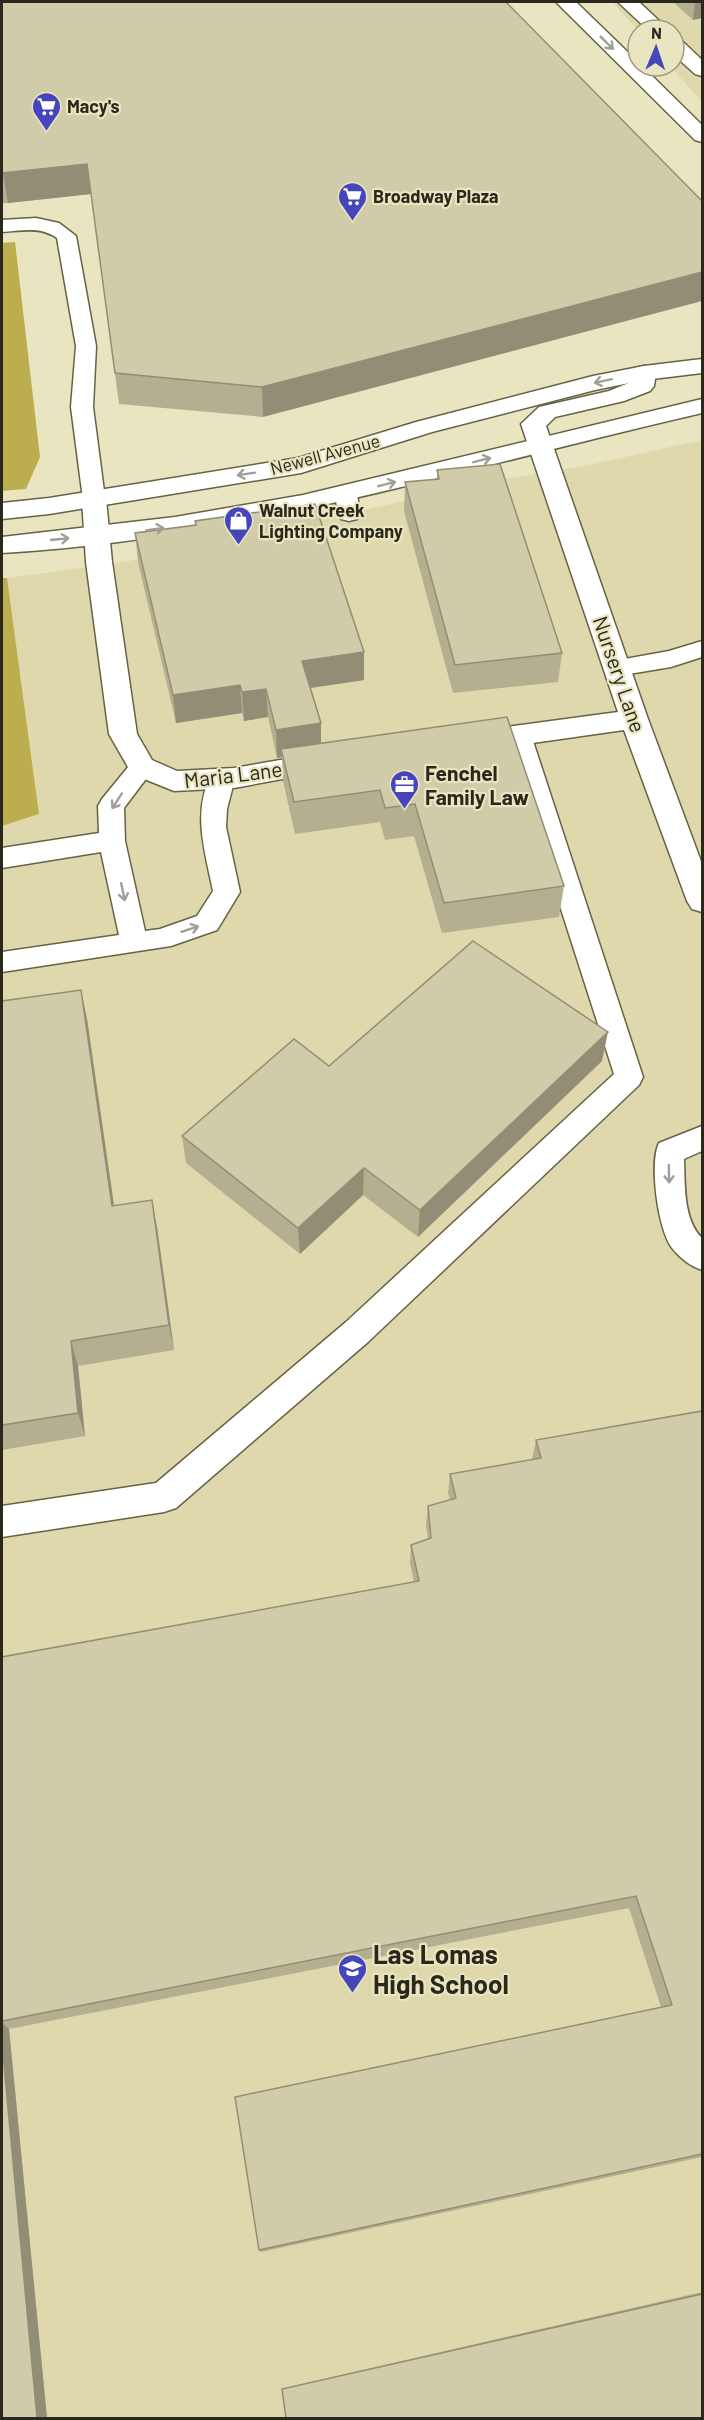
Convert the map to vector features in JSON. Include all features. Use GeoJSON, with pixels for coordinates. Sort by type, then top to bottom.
{"type":"FeatureCollection","features":[{"type":"Feature","properties":{"kind":"street"},"geometry":{"type":"LineString","coordinates":[[566,2],[702,136]]}},
{"type":"Feature","properties":{"kind":"street"},"geometry":{"type":"LineString","coordinates":[[628,2],[646,18]]}},
{"type":"Feature","properties":{"kind":"street"},"geometry":{"type":"LineString","coordinates":[[686,55],[702,70]]}},
{"type":"Feature","properties":{"kind":"street","name":"Newell Avenue"},"geometry":{"type":"LineString","coordinates":[[2,511],[94,499],[301,465],[424,427],[593,383],[644,373],[702,366]]}},
{"type":"Feature","properties":{"kind":"street"},"geometry":{"type":"LineString","coordinates":[[542,446],[533,424],[547,412],[616,396],[642,386],[644,373]]}},
{"type":"Feature","properties":{"kind":"street","name":"Newell Avenue"},"geometry":{"type":"LineString","coordinates":[[12,544],[145,530],[249,514],[347,504],[542,446],[702,406]]}},
{"type":"Feature","properties":{"kind":"street","name":"Nursery Lane"},"geometry":{"type":"LineString","coordinates":[[542,446],[634,719],[702,901]]}},
{"type":"Feature","properties":{"kind":"street"},"geometry":{"type":"LineString","coordinates":[[94,499],[96,535],[123,734],[142,767]]}},
{"type":"Feature","properties":{"kind":"street"},"geometry":{"type":"LineString","coordinates":[[447,745],[634,719]]}},
{"type":"Feature","properties":{"kind":"street","name":"Maria Lane"},"geometry":{"type":"LineString","coordinates":[[142,767],[174,781],[222,778],[353,758]]}},
{"type":"Feature","properties":{"kind":"lane"},"geometry":{"type":"LineString","coordinates":[[2,226],[41,224],[58,228],[66,236],[86,346],[82,406],[94,499]]}},
{"type":"Feature","properties":{"kind":"lane"},"geometry":{"type":"LineString","coordinates":[[617,668],[671,659],[702,649]]}},
{"type":"Feature","properties":{"kind":"lane"},"geometry":{"type":"LineString","coordinates":[[2,1522],[164,1497],[357,1332],[629,1077],[518,735]]}},
{"type":"Feature","properties":{"kind":"lane"},"geometry":{"type":"LineString","coordinates":[[134,942],[112,841],[111,806],[142,767]]}},
{"type":"Feature","properties":{"kind":"lane"},"geometry":{"type":"LineString","coordinates":[[2,962],[161,939],[207,923],[227,892],[213,827],[214,809],[222,778]]}},
{"type":"Feature","properties":{"kind":"lane"},"geometry":{"type":"LineString","coordinates":[[2,858],[112,841]]}},
{"type":"Feature","properties":{"kind":"lane"},"geometry":{"type":"LineString","coordinates":[[702,1138],[669,1152],[670,1194],[682,1238],[702,1257]]}},
{"type":"Feature","properties":{"kind":"shaded area"},"geometry":{"type":"Polygon","coordinates":[[[612,2],[702,2],[702,102],[681,78],[686,78],[686,18],[627,18],[612,2]]]}},
{"type":"Feature","properties":{"kind":"shaded area"},"geometry":{"type":"Polygon","coordinates":[[[15,242],[40,457],[26,489],[2,491],[2,243],[15,242]]]}},
{"type":"Feature","properties":{"kind":"shaded area"},"geometry":{"type":"Polygon","coordinates":[[[702,440],[702,2418],[2,2418],[2,826],[39,814],[7,578],[124,562],[510,478],[594,464],[702,440]]]}},
{"type":"Feature","properties":{"kind":"shaded area"},"geometry":{"type":"Polygon","coordinates":[[[2,578],[7,578],[39,814],[2,826],[2,578]]]}},
{"type":"Feature","properties":{"kind":"building","name":"Broadway Plaza"},"geometry":{"type":"Polygon","coordinates":[[[2,2],[506,2],[702,201],[702,272],[262,387],[115,373],[87,164],[2,173],[2,2]]]}},
{"type":"Feature","properties":{"kind":"building"},"geometry":{"type":"Polygon","coordinates":[[[500,464],[562,653],[455,665],[405,482],[439,479],[437,470],[500,464]]]}},
{"type":"Feature","properties":{"kind":"building"},"geometry":{"type":"Polygon","coordinates":[[[315,504],[364,652],[302,661],[321,723],[276,730],[266,689],[242,692],[240,685],[173,695],[135,533],[196,525],[195,521],[315,504]]]}},
{"type":"Feature","properties":{"kind":"building"},"geometry":{"type":"Polygon","coordinates":[[[507,717],[564,886],[444,903],[415,804],[385,808],[380,790],[294,802],[281,749],[507,717]]]}},
{"type":"Feature","properties":{"kind":"building"},"geometry":{"type":"Polygon","coordinates":[[[473,941],[608,1032],[420,1210],[364,1168],[298,1228],[182,1136],[294,1039],[329,1066],[473,941]]]}},
{"type":"Feature","properties":{"kind":"building"},"geometry":{"type":"Polygon","coordinates":[[[81,990],[112,1206],[152,1200],[169,1325],[71,1341],[78,1413],[2,1425],[2,1001],[81,990]]]}},
{"type":"Feature","properties":{"kind":"building"},"geometry":{"type":"Polygon","coordinates":[[[702,1411],[702,2154],[259,2250],[235,2097],[672,2005],[636,1896],[2,2021],[2,1657],[419,1581],[411,1545],[431,1538],[428,1506],[456,1498],[450,1474],[541,1458],[536,1440],[702,1411]]]}},
{"type":"Feature","properties":{"kind":"building"},"geometry":{"type":"Polygon","coordinates":[[[2,2044],[37,2418],[2,2418],[2,2044]]]}},
{"type":"Feature","properties":{"kind":"building"},"geometry":{"type":"Polygon","coordinates":[[[702,2294],[702,2418],[286,2418],[282,2389],[702,2294]]]}},
{"type":"Feature","properties":{"kind":"place","name":"Macy's"},"geometry":{"type":"Point","coordinates":[46,132]}},
{"type":"Feature","properties":{"kind":"place","name":"Broadway Plaza"},"geometry":{"type":"Point","coordinates":[352,222]}},
{"type":"Feature","properties":{"kind":"place","name":"Walnut Creek Lighting Company"},"geometry":{"type":"Point","coordinates":[238,546]}},
{"type":"Feature","properties":{"kind":"place","name":"Fenchel Family Law"},"geometry":{"type":"Point","coordinates":[404,810]}},
{"type":"Feature","properties":{"kind":"place","name":"Las Lomas High School"},"geometry":{"type":"Point","coordinates":[352,1994]}}]}
